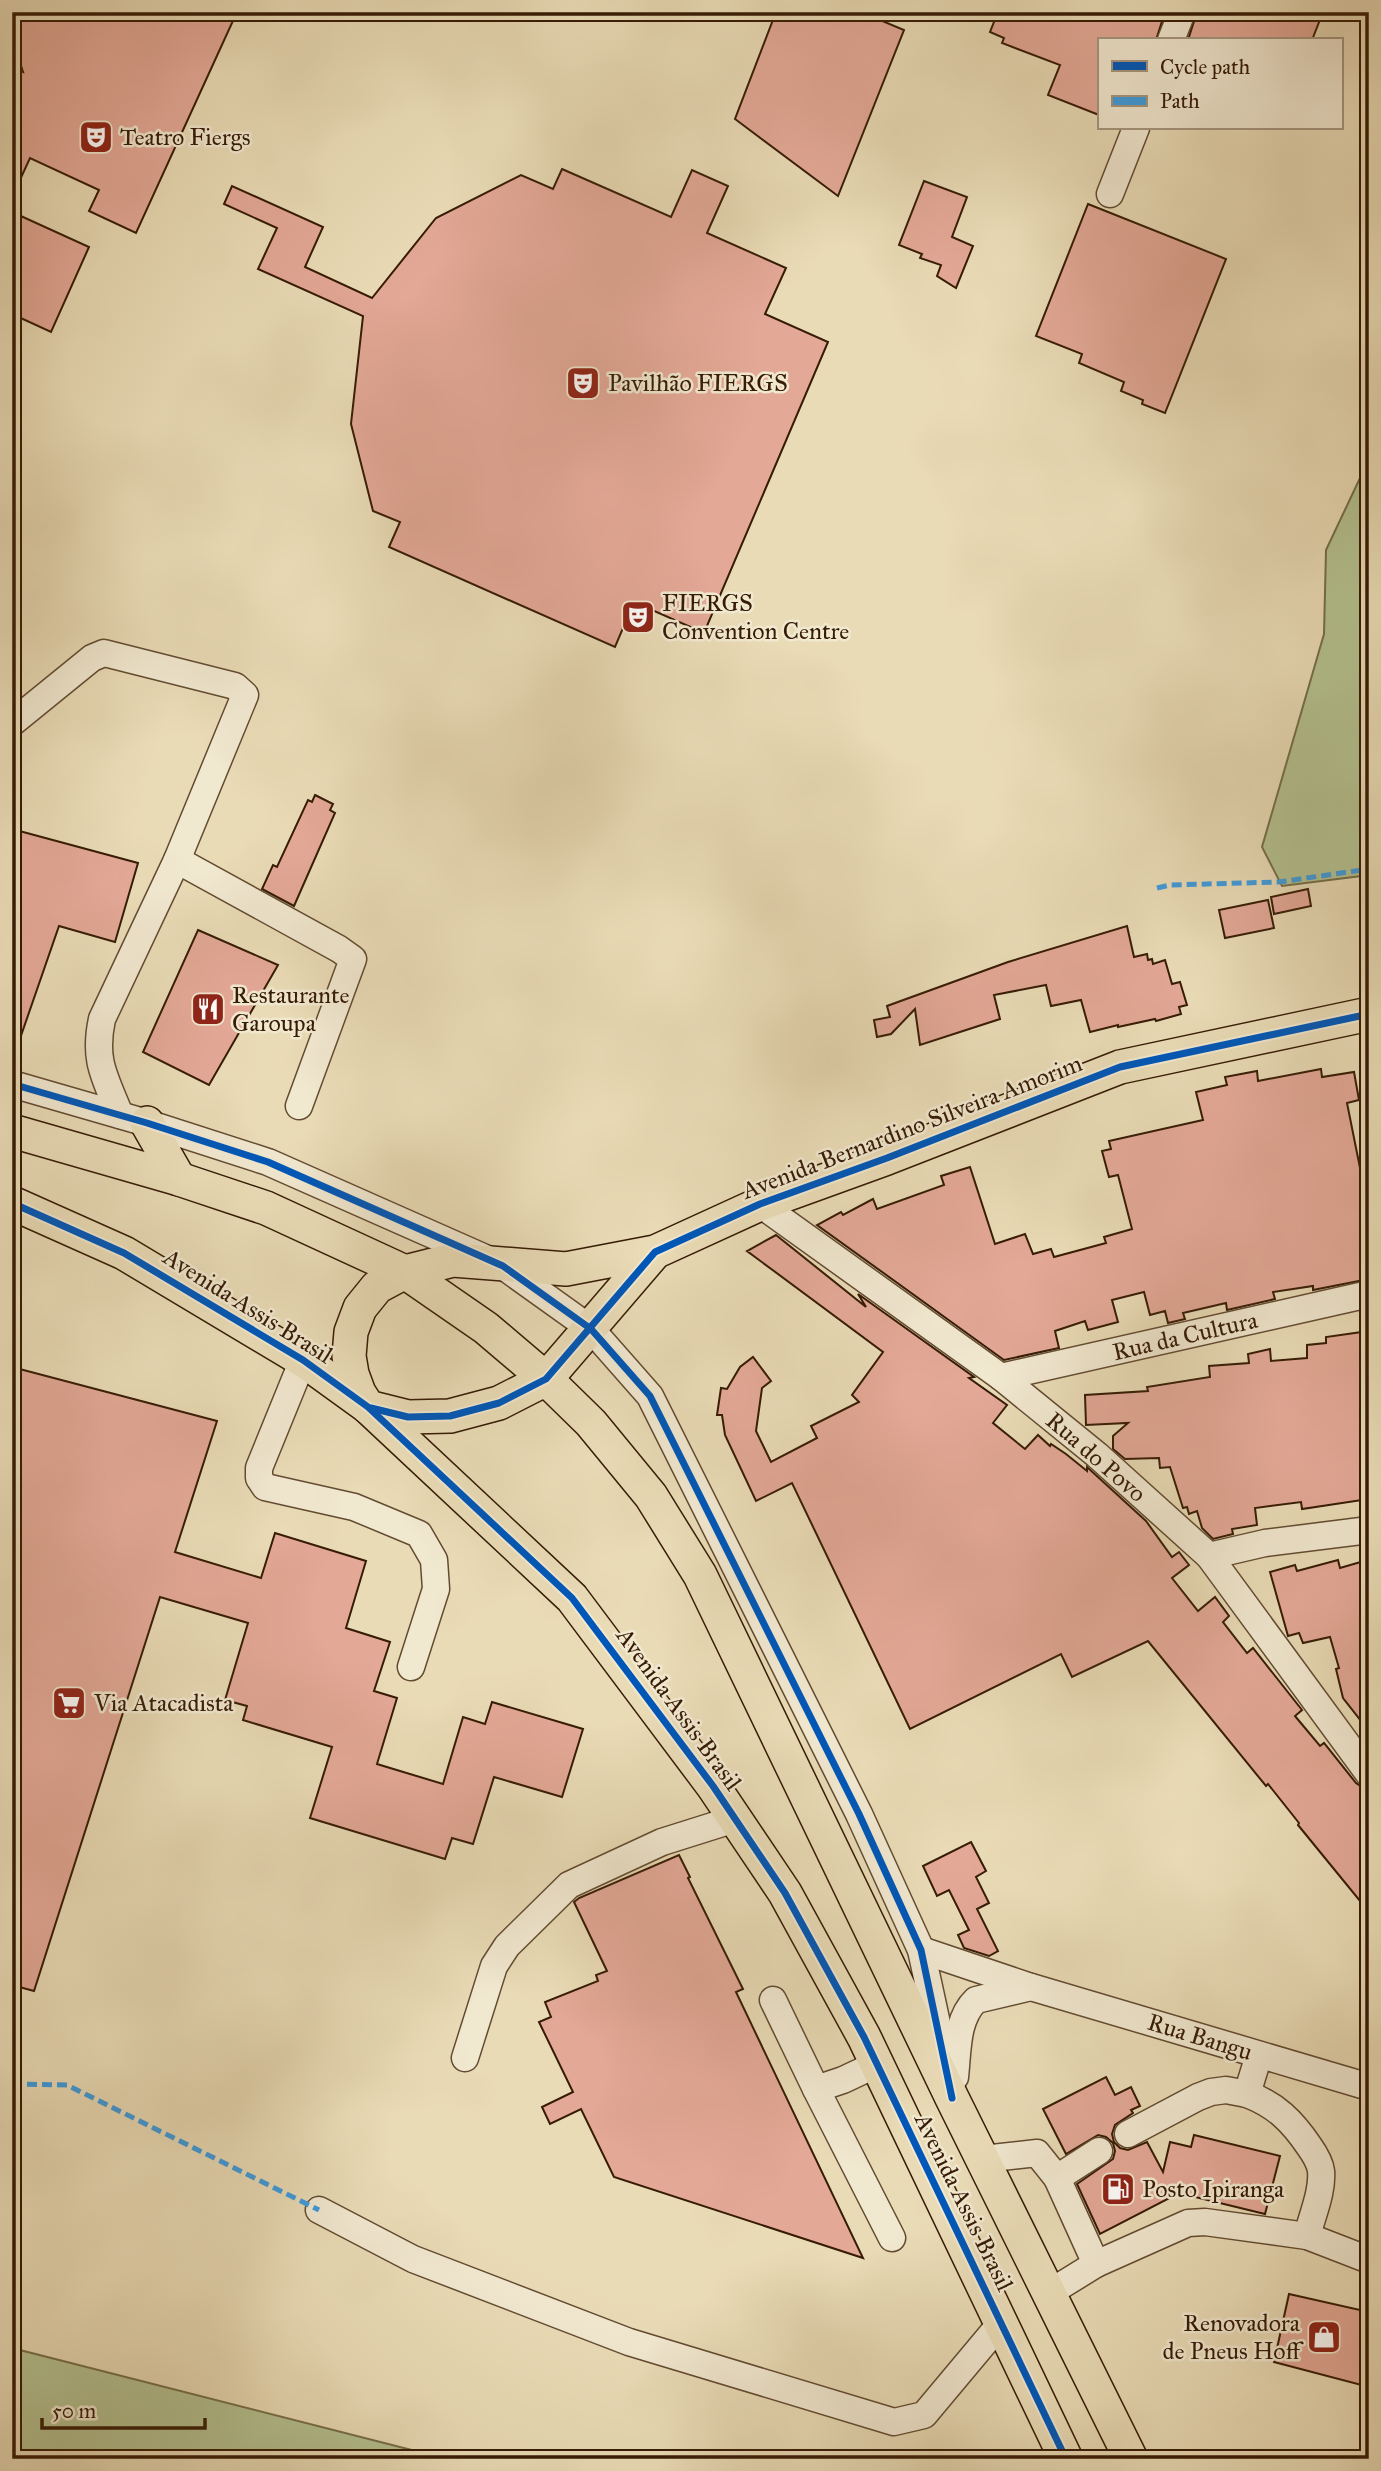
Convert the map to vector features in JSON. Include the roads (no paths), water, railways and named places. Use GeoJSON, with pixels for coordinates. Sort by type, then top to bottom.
{"type":"FeatureCollection","features":[{"type":"Feature","properties":{"kind":"main road","name":"Avenida Bernardino Silveira Amorim"},"geometry":{"type":"LineString","coordinates":[[655,1252],[546,1380],[499,1403],[450,1416],[408,1417],[368,1407],[359,1393],[349,1356],[351,1332],[360,1308],[377,1287],[405,1272],[453,1260],[566,1269],[655,1252],[760,1204],[887,1158],[1120,1067],[1369,1014]]}},
{"type":"Feature","properties":{"kind":"main road"},"geometry":{"type":"LineString","coordinates":[[133,1119],[179,1179]]}},
{"type":"Feature","properties":{"kind":"main road","name":"Avenida Assis Brasil"},"geometry":{"type":"LineString","coordinates":[[12,1131],[179,1179],[266,1208],[405,1272],[486,1328],[591,1423],[651,1496],[701,1575],[952,2098],[1131,2459]]}},
{"type":"Feature","properties":{"kind":"main road","name":"Avenida Assis Brasil"},"geometry":{"type":"LineString","coordinates":[[12,1203],[124,1253],[303,1360],[368,1407],[572,1598],[735,1819],[785,1893],[877,2064],[1066,2459]]}},
{"type":"Feature","properties":{"kind":"street"},"geometry":{"type":"LineString","coordinates":[[1172,38],[1182,12]]}},
{"type":"Feature","properties":{"kind":"street"},"geometry":{"type":"LineString","coordinates":[[1110,194],[1135,130]]}},
{"type":"Feature","properties":{"kind":"street"},"geometry":{"type":"LineString","coordinates":[[12,723],[92,658],[104,653],[235,685],[245,695],[177,860],[102,1019],[97,1043],[99,1062],[133,1119]]}},
{"type":"Feature","properties":{"kind":"street"},"geometry":{"type":"LineString","coordinates":[[177,860],[353,959],[299,1107]]}},
{"type":"Feature","properties":{"kind":"street"},"geometry":{"type":"LineString","coordinates":[[12,1084],[268,1162],[503,1266],[591,1329],[650,1396],[859,1814],[922,1950],[952,2098]]}},
{"type":"Feature","properties":{"kind":"street","name":"Rua do Povo"},"geometry":{"type":"LineString","coordinates":[[760,1204],[1001,1377],[1097,1455],[1209,1556],[1369,1774]]}},
{"type":"Feature","properties":{"kind":"street","name":"Rua da Cultura"},"geometry":{"type":"LineString","coordinates":[[1001,1377],[1369,1294]]}},
{"type":"Feature","properties":{"kind":"street"},"geometry":{"type":"LineString","coordinates":[[303,1360],[259,1468],[259,1478],[265,1487],[354,1507],[419,1534],[434,1560],[436,1589],[411,1667]]}},
{"type":"Feature","properties":{"kind":"street"},"geometry":{"type":"LineString","coordinates":[[1209,1556],[1265,1543],[1369,1531]]}},
{"type":"Feature","properties":{"kind":"street"},"geometry":{"type":"LineString","coordinates":[[465,2058],[494,1966],[507,1946],[569,1885],[662,1842],[735,1819]]}},
{"type":"Feature","properties":{"kind":"street","name":"Rua Bangu"},"geometry":{"type":"LineString","coordinates":[[922,1950],[1031,1987],[1369,2087]]}},
{"type":"Feature","properties":{"kind":"street","name":"Rua Bangu"},"geometry":{"type":"LineString","coordinates":[[952,2098],[962,2021],[969,2007],[976,2000],[1031,1987]]}},
{"type":"Feature","properties":{"kind":"street"},"geometry":{"type":"LineString","coordinates":[[774,2000],[892,2238]]}},
{"type":"Feature","properties":{"kind":"street"},"geometry":{"type":"LineString","coordinates":[[1247,2094],[1259,2055]]}},
{"type":"Feature","properties":{"kind":"street"},"geometry":{"type":"LineString","coordinates":[[816,2089],[877,2064]]}},
{"type":"Feature","properties":{"kind":"street"},"geometry":{"type":"LineString","coordinates":[[1128,2134],[1212,2092],[1226,2090],[1247,2094],[1277,2108],[1295,2124],[1321,2170],[1307,2236]]}},
{"type":"Feature","properties":{"kind":"street"},"geometry":{"type":"LineString","coordinates":[[1056,2178],[1099,2151]]}},
{"type":"Feature","properties":{"kind":"street"},"geometry":{"type":"LineString","coordinates":[[983,2159],[1037,2153],[1044,2158],[1097,2264]]}},
{"type":"Feature","properties":{"kind":"street"},"geometry":{"type":"LineString","coordinates":[[319,2210],[413,2259],[628,2342],[894,2422],[924,2415],[1001,2323]]}},
{"type":"Feature","properties":{"kind":"street"},"geometry":{"type":"LineString","coordinates":[[1049,2293],[1097,2264],[1188,2223],[1205,2222],[1307,2236],[1369,2260]]}},
{"type":"Feature","properties":{"kind":"place","name":"Teatro Fiergs"},"geometry":{"type":"Point","coordinates":[96,137]}},
{"type":"Feature","properties":{"kind":"place","name":"Pavilhão FIERGS"},"geometry":{"type":"Point","coordinates":[583,383]}},
{"type":"Feature","properties":{"kind":"place","name":"FIERGS Convention Centre"},"geometry":{"type":"Point","coordinates":[638,617]}},
{"type":"Feature","properties":{"kind":"place","name":"Restaurante Garoupa"},"geometry":{"type":"Point","coordinates":[208,1009]}},
{"type":"Feature","properties":{"kind":"place","name":"Via Atacadista"},"geometry":{"type":"Point","coordinates":[69,1703]}},
{"type":"Feature","properties":{"kind":"place","name":"Posto Ipiranga"},"geometry":{"type":"Point","coordinates":[1118,2189]}},
{"type":"Feature","properties":{"kind":"place","name":"Renovadora de Pneus Hoff"},"geometry":{"type":"Point","coordinates":[1324,2337]}}]}
